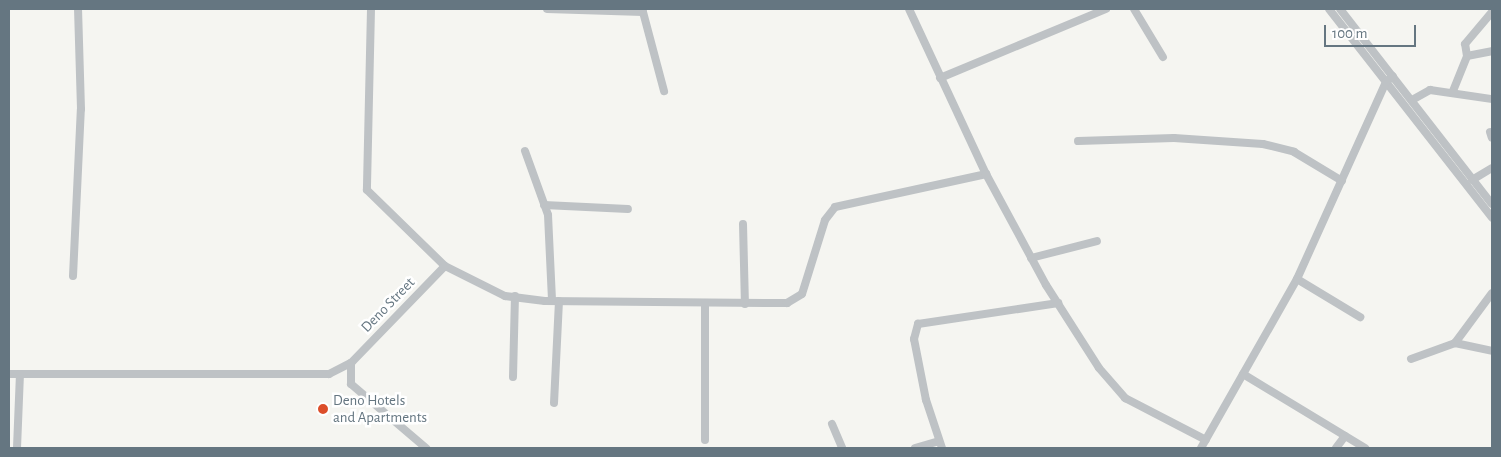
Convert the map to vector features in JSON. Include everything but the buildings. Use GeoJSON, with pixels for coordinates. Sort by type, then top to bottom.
{"type":"FeatureCollection","features":[{"type":"Feature","properties":{"kind":"street"},"geometry":{"type":"LineString","coordinates":[[74,276],[81,109],[78,9]]}},
{"type":"Feature","properties":{"kind":"street"},"geometry":{"type":"LineString","coordinates":[[371,9],[367,190],[445,266],[489,291],[555,301],[787,303],[802,294],[825,220],[844,202],[986,174]]}},
{"type":"Feature","properties":{"kind":"street"},"geometry":{"type":"LineString","coordinates":[[547,9],[643,12],[664,90]]}},
{"type":"Feature","properties":{"kind":"street"},"geometry":{"type":"LineString","coordinates":[[909,9],[986,174],[1031,258],[1099,368],[1126,398],[1206,440]]}},
{"type":"Feature","properties":{"kind":"street"},"geometry":{"type":"LineString","coordinates":[[940,78],[1106,9]]}},
{"type":"Feature","properties":{"kind":"street"},"geometry":{"type":"LineString","coordinates":[[1134,9],[1164,57]]}},
{"type":"Feature","properties":{"kind":"street"},"geometry":{"type":"LineString","coordinates":[[1329,9],[1492,218]]}},
{"type":"Feature","properties":{"kind":"street"},"geometry":{"type":"LineString","coordinates":[[1340,9],[1492,204]]}},
{"type":"Feature","properties":{"kind":"street"},"geometry":{"type":"LineString","coordinates":[[1453,91],[1467,56],[1465,44],[1492,12]]}},
{"type":"Feature","properties":{"kind":"street"},"geometry":{"type":"LineString","coordinates":[[1467,56],[1492,51]]}},
{"type":"Feature","properties":{"kind":"street"},"geometry":{"type":"LineString","coordinates":[[1201,448],[1297,279],[1386,82],[1393,76]]}},
{"type":"Feature","properties":{"kind":"street"},"geometry":{"type":"LineString","coordinates":[[1412,100],[1425,91],[1453,91],[1492,99]]}},
{"type":"Feature","properties":{"kind":"street"},"geometry":{"type":"LineString","coordinates":[[1078,141],[1174,138],[1263,144],[1294,152],[1342,180]]}},
{"type":"Feature","properties":{"kind":"street"},"geometry":{"type":"LineString","coordinates":[[525,152],[544,205],[555,301],[554,402]]}},
{"type":"Feature","properties":{"kind":"street"},"geometry":{"type":"LineString","coordinates":[[1472,180],[1492,168]]}},
{"type":"Feature","properties":{"kind":"street"},"geometry":{"type":"LineString","coordinates":[[544,205],[628,209]]}},
{"type":"Feature","properties":{"kind":"street"},"geometry":{"type":"LineString","coordinates":[[743,224],[745,304]]}},
{"type":"Feature","properties":{"kind":"street"},"geometry":{"type":"LineString","coordinates":[[1031,258],[1097,241]]}},
{"type":"Feature","properties":{"kind":"street","name":"Deno Street"},"geometry":{"type":"LineString","coordinates":[[351,364],[445,266]]}},
{"type":"Feature","properties":{"kind":"street"},"geometry":{"type":"LineString","coordinates":[[1297,279],[1360,317]]}},
{"type":"Feature","properties":{"kind":"street"},"geometry":{"type":"LineString","coordinates":[[1455,343],[1492,293]]}},
{"type":"Feature","properties":{"kind":"street"},"geometry":{"type":"LineString","coordinates":[[513,377],[515,296]]}},
{"type":"Feature","properties":{"kind":"street"},"geometry":{"type":"LineString","coordinates":[[705,303],[705,440]]}},
{"type":"Feature","properties":{"kind":"street"},"geometry":{"type":"LineString","coordinates":[[915,448],[940,445],[914,339],[918,324],[1058,303]]}},
{"type":"Feature","properties":{"kind":"street"},"geometry":{"type":"LineString","coordinates":[[1411,359],[1455,343],[1492,351]]}},
{"type":"Feature","properties":{"kind":"street"},"geometry":{"type":"LineString","coordinates":[[9,374],[317,376],[351,364],[351,384],[426,448]]}},
{"type":"Feature","properties":{"kind":"street"},"geometry":{"type":"LineString","coordinates":[[17,448],[20,374]]}},
{"type":"Feature","properties":{"kind":"street"},"geometry":{"type":"LineString","coordinates":[[1243,374],[1364,448]]}},
{"type":"Feature","properties":{"kind":"street"},"geometry":{"type":"LineString","coordinates":[[832,424],[842,448]]}},
{"type":"Feature","properties":{"kind":"street"},"geometry":{"type":"LineString","coordinates":[[1336,448],[1345,436]]}},
{"type":"Feature","properties":{"kind":"place","name":"Deno Hotels and Apartments"},"geometry":{"type":"Point","coordinates":[323,409]}}]}
